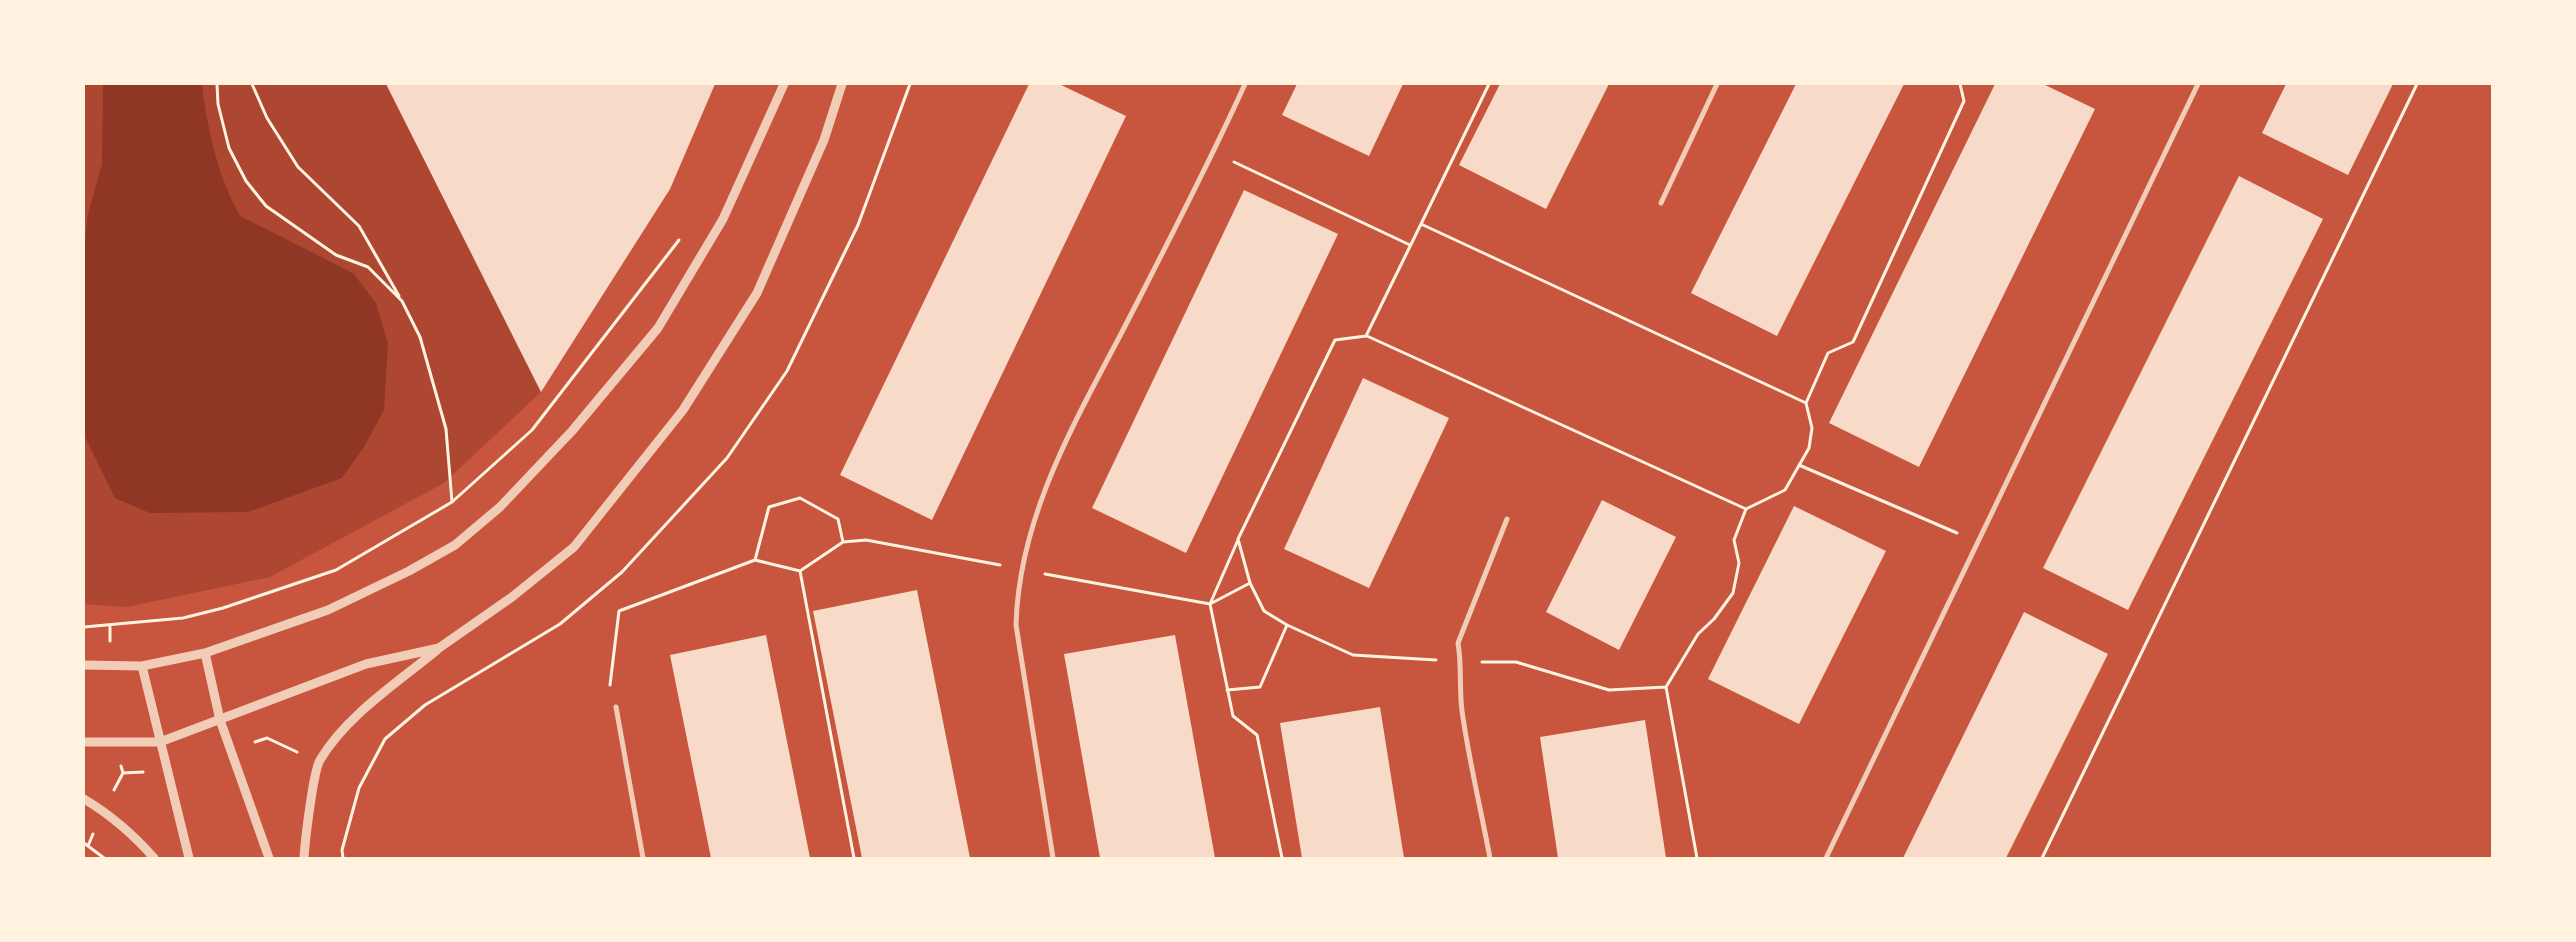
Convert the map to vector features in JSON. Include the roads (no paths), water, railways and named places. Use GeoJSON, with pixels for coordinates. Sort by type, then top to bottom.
{"type":"FeatureCollection","features":[{"type":"Feature","properties":{"kind":"street"},"geometry":{"type":"LineString","coordinates":[[84,665],[142,666],[205,652],[328,610],[409,571],[455,545],[500,507],[572,431],[658,328],[723,218],[784,84]]}},
{"type":"Feature","properties":{"kind":"street"},"geometry":{"type":"LineString","coordinates":[[304,858],[305,840],[319,762],[348,724],[439,648],[512,597],[574,547],[683,410],[756,293],[824,140],[842,84]]}},
{"type":"Feature","properties":{"kind":"street"},"geometry":{"type":"LineString","coordinates":[[1053,858],[1016,625],[1017,592],[1022,569],[1040,500],[1062,446],[1214,153],[1244,84]]}},
{"type":"Feature","properties":{"kind":"street"},"geometry":{"type":"LineString","coordinates":[[1661,203],[1717,84]]}},
{"type":"Feature","properties":{"kind":"street"},"geometry":{"type":"LineString","coordinates":[[1826,858],[2198,84]]}},
{"type":"Feature","properties":{"kind":"street"},"geometry":{"type":"LineString","coordinates":[[1490,858],[1462,715],[1459,688],[1462,662],[1458,643],[1506,519]]}},
{"type":"Feature","properties":{"kind":"street"},"geometry":{"type":"LineString","coordinates":[[84,742],[160,742],[366,664],[439,648]]}},
{"type":"Feature","properties":{"kind":"street"},"geometry":{"type":"LineString","coordinates":[[205,652],[220,720],[269,858]]}},
{"type":"Feature","properties":{"kind":"street"},"geometry":{"type":"LineString","coordinates":[[142,666],[189,858]]}},
{"type":"Feature","properties":{"kind":"street"},"geometry":{"type":"LineString","coordinates":[[616,707],[643,858]]}},
{"type":"Feature","properties":{"kind":"street"},"geometry":{"type":"LineString","coordinates":[[84,800],[104,810],[137,838],[154,858]]}}]}
